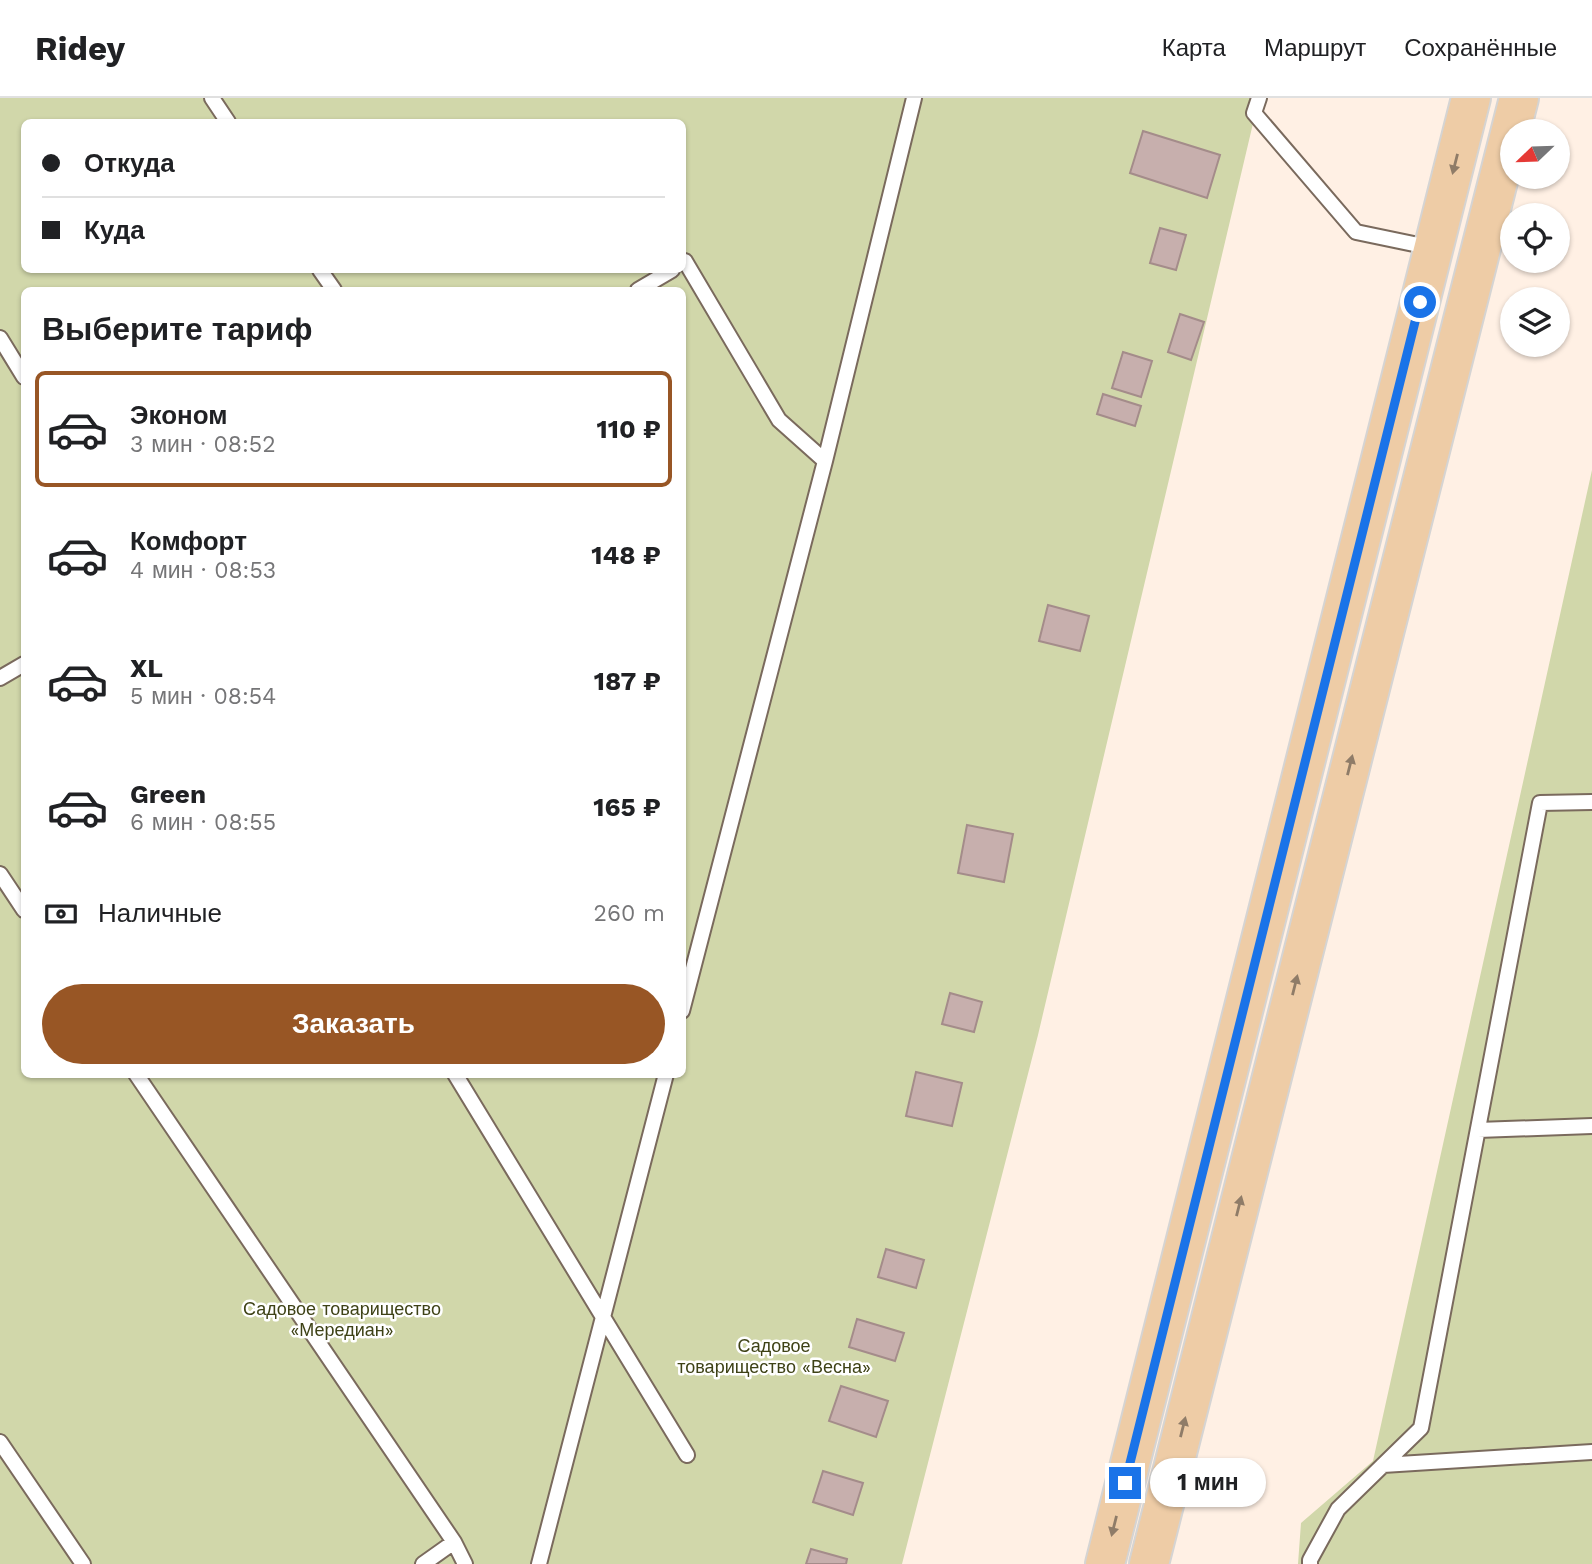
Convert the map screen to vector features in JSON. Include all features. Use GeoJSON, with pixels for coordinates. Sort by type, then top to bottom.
{"type":"FeatureCollection","features":[{"type":"Feature","properties":{"kind":"main road"},"geometry":{"type":"LineString","coordinates":[[1105,1564],[1471,98]]}},
{"type":"Feature","properties":{"kind":"main road"},"geometry":{"type":"LineString","coordinates":[[1149,1564],[1519,98]]}},
{"type":"Feature","properties":{"kind":"lane"},"geometry":{"type":"LineString","coordinates":[[212,98],[226,119]]}},
{"type":"Feature","properties":{"kind":"lane"},"geometry":{"type":"LineString","coordinates":[[686,996],[825,461],[914,98]]}},
{"type":"Feature","properties":{"kind":"lane"},"geometry":{"type":"LineString","coordinates":[[1259,98],[1255,113],[1356,232],[1434,248]]}},
{"type":"Feature","properties":{"kind":"lane"},"geometry":{"type":"LineString","coordinates":[[686,263],[779,420],[825,461]]}},
{"type":"Feature","properties":{"kind":"lane"},"geometry":{"type":"LineString","coordinates":[[643,287],[667,273]]}},
{"type":"Feature","properties":{"kind":"lane"},"geometry":{"type":"LineString","coordinates":[[0,338],[21,372]]}},
{"type":"Feature","properties":{"kind":"lane"},"geometry":{"type":"LineString","coordinates":[[0,678],[21,666]]}},
{"type":"Feature","properties":{"kind":"lane"},"geometry":{"type":"LineString","coordinates":[[1310,1564],[1338,1509],[1421,1429],[1541,803],[1592,802]]}},
{"type":"Feature","properties":{"kind":"lane"},"geometry":{"type":"LineString","coordinates":[[0,874],[21,906]]}},
{"type":"Feature","properties":{"kind":"lane"},"geometry":{"type":"LineString","coordinates":[[139,1078],[454,1542],[465,1564]]}},
{"type":"Feature","properties":{"kind":"lane"},"geometry":{"type":"LineString","coordinates":[[457,1078],[687,1455]]}},
{"type":"Feature","properties":{"kind":"lane"},"geometry":{"type":"LineString","coordinates":[[539,1564],[665,1078]]}},
{"type":"Feature","properties":{"kind":"lane"},"geometry":{"type":"LineString","coordinates":[[1478,1130],[1592,1126]]}},
{"type":"Feature","properties":{"kind":"lane"},"geometry":{"type":"LineString","coordinates":[[0,1442],[83,1564]]}},
{"type":"Feature","properties":{"kind":"lane"},"geometry":{"type":"LineString","coordinates":[[1383,1465],[1592,1452]]}},
{"type":"Feature","properties":{"kind":"lane"},"geometry":{"type":"LineString","coordinates":[[422,1564],[454,1542]]}},
{"type":"Feature","properties":{"kind":"green space"},"geometry":{"type":"Polygon","coordinates":[[[0,98],[1259,98],[1038,1035],[902,1564],[0,1564],[0,678],[21,666],[21,1078],[686,1078],[686,287],[21,287],[21,663],[0,676],[0,98]]]}},
{"type":"Feature","properties":{"kind":"green space"},"geometry":{"type":"Polygon","coordinates":[[[1592,470],[1592,1564],[1298,1564],[1301,1523],[1373,1461],[1592,470]]]}},
{"type":"Feature","properties":{"kind":"building"},"geometry":{"type":"Polygon","coordinates":[[[1143,131],[1220,155],[1207,198],[1130,173],[1143,131]]]}},
{"type":"Feature","properties":{"kind":"building"},"geometry":{"type":"Polygon","coordinates":[[[1160,228],[1186,235],[1176,270],[1150,263],[1160,228]]]}},
{"type":"Feature","properties":{"kind":"building"},"geometry":{"type":"Polygon","coordinates":[[[1180,314],[1204,322],[1191,360],[1168,352],[1180,314]]]}},
{"type":"Feature","properties":{"kind":"building"},"geometry":{"type":"Polygon","coordinates":[[[1123,352],[1152,361],[1141,397],[1112,388],[1123,352]]]}},
{"type":"Feature","properties":{"kind":"building"},"geometry":{"type":"Polygon","coordinates":[[[1103,394],[1141,406],[1135,426],[1097,414],[1103,394]]]}},
{"type":"Feature","properties":{"kind":"building"},"geometry":{"type":"Polygon","coordinates":[[[1048,605],[1089,616],[1080,651],[1039,641],[1048,605]]]}},
{"type":"Feature","properties":{"kind":"building"},"geometry":{"type":"Polygon","coordinates":[[[967,825],[1013,834],[1004,882],[958,873],[967,825]]]}},
{"type":"Feature","properties":{"kind":"building"},"geometry":{"type":"Polygon","coordinates":[[[950,993],[982,1002],[974,1032],[942,1024],[950,993]]]}},
{"type":"Feature","properties":{"kind":"building"},"geometry":{"type":"Polygon","coordinates":[[[916,1072],[962,1083],[952,1126],[906,1116],[916,1072]]]}},
{"type":"Feature","properties":{"kind":"building"},"geometry":{"type":"Polygon","coordinates":[[[886,1249],[924,1260],[916,1288],[878,1277],[886,1249]]]}},
{"type":"Feature","properties":{"kind":"building"},"geometry":{"type":"Polygon","coordinates":[[[857,1319],[904,1333],[895,1361],[849,1347],[857,1319]]]}},
{"type":"Feature","properties":{"kind":"building"},"geometry":{"type":"Polygon","coordinates":[[[841,1386],[888,1401],[876,1437],[829,1421],[841,1386]]]}},
{"type":"Feature","properties":{"kind":"building"},"geometry":{"type":"Polygon","coordinates":[[[823,1471],[863,1483],[853,1515],[813,1502],[823,1471]]]}},
{"type":"Feature","properties":{"kind":"building"},"geometry":{"type":"Polygon","coordinates":[[[811,1549],[847,1559],[846,1564],[806,1564],[811,1549]]]}},
{"type":"Feature","properties":{"kind":"route"},"geometry":{"type":"LineString","coordinates":[[1125,1483],[1420,302]]}},
{"type":"Feature","properties":{"kind":"park label","name":"Садовое товарищество «Мередиан»"},"geometry":{"type":"Point","coordinates":[342,1319]}},
{"type":"Feature","properties":{"kind":"park label","name":"Садовое товарищество «Весна»"},"geometry":{"type":"Point","coordinates":[774,1356]}}]}
